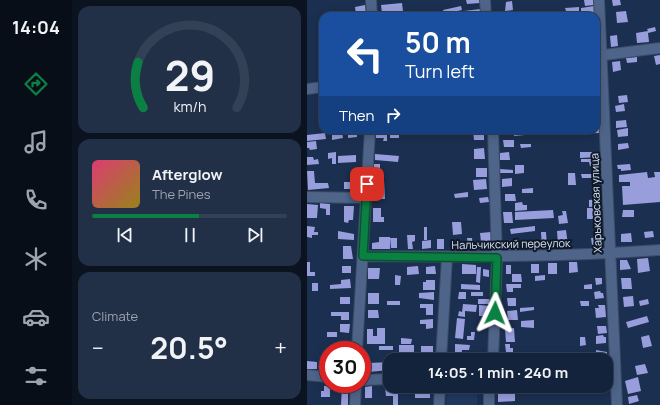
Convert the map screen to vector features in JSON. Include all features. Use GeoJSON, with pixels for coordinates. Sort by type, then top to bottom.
{"type":"FeatureCollection","features":[{"type":"Feature","properties":{"kind":"street"},"geometry":{"type":"LineString","coordinates":[[371,0],[372,12]]}},
{"type":"Feature","properties":{"kind":"street"},"geometry":{"type":"LineString","coordinates":[[485,0],[486,12]]}},
{"type":"Feature","properties":{"kind":"street","name":"Харьковская улица"},"geometry":{"type":"LineString","coordinates":[[599,0],[599,12]]}},
{"type":"Feature","properties":{"kind":"street"},"geometry":{"type":"LineString","coordinates":[[600,56],[660,48]]}},
{"type":"Feature","properties":{"kind":"street","name":"Харьковская улица"},"geometry":{"type":"LineString","coordinates":[[600,56],[617,405]]}},
{"type":"Feature","properties":{"kind":"street"},"geometry":{"type":"LineString","coordinates":[[307,89],[319,88]]}},
{"type":"Feature","properties":{"kind":"street"},"geometry":{"type":"LineString","coordinates":[[358,341],[370,134]]}},
{"type":"Feature","properties":{"kind":"street"},"geometry":{"type":"LineString","coordinates":[[493,134],[497,258],[493,353]]}},
{"type":"Feature","properties":{"kind":"street"},"geometry":{"type":"LineString","coordinates":[[307,197],[366,198]]}},
{"type":"Feature","properties":{"kind":"street","name":"Нальчикский переулок"},"geometry":{"type":"LineString","coordinates":[[363,256],[497,258],[610,254],[660,250]]}},
{"type":"Feature","properties":{"kind":"street"},"geometry":{"type":"LineString","coordinates":[[441,353],[447,257]]}},
{"type":"Feature","properties":{"kind":"street"},"geometry":{"type":"LineString","coordinates":[[307,375],[319,376]]}},
{"type":"Feature","properties":{"kind":"street"},"geometry":{"type":"LineString","coordinates":[[371,380],[383,379]]}},
{"type":"Feature","properties":{"kind":"street"},"geometry":{"type":"LineString","coordinates":[[355,405],[356,393]]}},
{"type":"Feature","properties":{"kind":"street"},"geometry":{"type":"LineString","coordinates":[[439,405],[440,393]]}},
{"type":"Feature","properties":{"kind":"street"},"geometry":{"type":"LineString","coordinates":[[489,393],[489,405]]}},
{"type":"Feature","properties":{"kind":"shaded area"},"geometry":{"type":"Polygon","coordinates":[[[447,393],[477,393],[477,405],[446,405],[447,393]]]}},
{"type":"Feature","properties":{"kind":"building"},"geometry":{"type":"Polygon","coordinates":[[[466,0],[480,0],[480,3],[467,4],[466,0]]]}},
{"type":"Feature","properties":{"kind":"building"},"geometry":{"type":"Polygon","coordinates":[[[584,0],[593,0],[594,5],[585,6],[584,0]]]}},
{"type":"Feature","properties":{"kind":"building"},"geometry":{"type":"Polygon","coordinates":[[[612,0],[620,0],[621,5],[613,6],[612,0]]]}},
{"type":"Feature","properties":{"kind":"building"},"geometry":{"type":"Polygon","coordinates":[[[512,1],[513,10],[505,11],[506,2],[512,1]]]}},
{"type":"Feature","properties":{"kind":"building"},"geometry":{"type":"Polygon","coordinates":[[[402,3],[403,11],[382,12],[381,5],[402,3]]]}},
{"type":"Feature","properties":{"kind":"building"},"geometry":{"type":"Polygon","coordinates":[[[365,5],[366,12],[356,12],[355,7],[365,5]]]}},
{"type":"Feature","properties":{"kind":"building"},"geometry":{"type":"Polygon","coordinates":[[[461,6],[462,10],[444,12],[443,10],[461,6]]]}},
{"type":"Feature","properties":{"kind":"building"},"geometry":{"type":"Polygon","coordinates":[[[594,6],[595,12],[581,12],[581,8],[594,6]]]}},
{"type":"Feature","properties":{"kind":"building"},"geometry":{"type":"Polygon","coordinates":[[[579,7],[579,12],[566,11],[565,8],[579,7]]]}},
{"type":"Feature","properties":{"kind":"building"},"geometry":{"type":"Polygon","coordinates":[[[480,9],[480,12],[464,11],[480,9]]]}},
{"type":"Feature","properties":{"kind":"building"},"geometry":{"type":"Polygon","coordinates":[[[626,11],[628,22],[617,23],[616,12],[626,11]]]}},
{"type":"Feature","properties":{"kind":"building"},"geometry":{"type":"Polygon","coordinates":[[[655,27],[656,31],[648,33],[649,42],[637,43],[636,33],[648,31],[647,29],[655,27]]]}},
{"type":"Feature","properties":{"kind":"building"},"geometry":{"type":"Polygon","coordinates":[[[617,35],[618,46],[611,47],[610,36],[617,35]]]}},
{"type":"Feature","properties":{"kind":"building"},"geometry":{"type":"Polygon","coordinates":[[[660,55],[660,64],[656,65],[654,56],[660,55]]]}},
{"type":"Feature","properties":{"kind":"building"},"geometry":{"type":"Polygon","coordinates":[[[637,57],[637,62],[627,63],[626,58],[637,57]]]}},
{"type":"Feature","properties":{"kind":"building"},"geometry":{"type":"Polygon","coordinates":[[[620,61],[621,70],[613,72],[612,62],[620,61]]]}},
{"type":"Feature","properties":{"kind":"building"},"geometry":{"type":"Polygon","coordinates":[[[627,95],[628,102],[619,103],[618,96],[627,95]]]}},
{"type":"Feature","properties":{"kind":"building"},"geometry":{"type":"Polygon","coordinates":[[[624,104],[625,111],[616,112],[615,106],[624,104]]]}},
{"type":"Feature","properties":{"kind":"building"},"geometry":{"type":"Polygon","coordinates":[[[626,120],[627,127],[616,128],[616,121],[626,120]]]}},
{"type":"Feature","properties":{"kind":"building"},"geometry":{"type":"Polygon","coordinates":[[[628,128],[628,136],[618,137],[617,130],[628,128]]]}},
{"type":"Feature","properties":{"kind":"building"},"geometry":{"type":"Polygon","coordinates":[[[325,134],[326,139],[307,141],[307,135],[325,134]]]}},
{"type":"Feature","properties":{"kind":"building"},"geometry":{"type":"Polygon","coordinates":[[[332,134],[342,134],[343,138],[332,140],[332,134]]]}},
{"type":"Feature","properties":{"kind":"building"},"geometry":{"type":"Polygon","coordinates":[[[348,134],[357,134],[357,137],[348,138],[348,134]]]}},
{"type":"Feature","properties":{"kind":"building"},"geometry":{"type":"Polygon","coordinates":[[[376,134],[387,134],[387,141],[383,141],[384,138],[376,138],[376,134]]]}},
{"type":"Feature","properties":{"kind":"building"},"geometry":{"type":"Polygon","coordinates":[[[390,134],[399,134],[399,138],[390,138],[390,134]]]}},
{"type":"Feature","properties":{"kind":"building"},"geometry":{"type":"Polygon","coordinates":[[[473,134],[484,134],[484,140],[474,140],[473,134]]]}},
{"type":"Feature","properties":{"kind":"building"},"geometry":{"type":"Polygon","coordinates":[[[514,134],[525,134],[525,135],[514,136],[514,134]]]}},
{"type":"Feature","properties":{"kind":"building"},"geometry":{"type":"Polygon","coordinates":[[[503,140],[514,140],[514,147],[504,147],[503,140]]]}},
{"type":"Feature","properties":{"kind":"building"},"geometry":{"type":"Polygon","coordinates":[[[316,141],[317,149],[310,150],[307,148],[307,142],[316,141]]]}},
{"type":"Feature","properties":{"kind":"building"},"geometry":{"type":"Polygon","coordinates":[[[628,143],[629,148],[618,150],[618,144],[628,143]]]}},
{"type":"Feature","properties":{"kind":"building"},"geometry":{"type":"Polygon","coordinates":[[[520,144],[531,144],[531,147],[521,148],[520,144]]]}},
{"type":"Feature","properties":{"kind":"building"},"geometry":{"type":"Polygon","coordinates":[[[484,148],[485,159],[474,159],[474,149],[484,148]]]}},
{"type":"Feature","properties":{"kind":"building"},"geometry":{"type":"Polygon","coordinates":[[[336,152],[336,164],[332,164],[332,158],[328,159],[328,153],[336,152]]]}},
{"type":"Feature","properties":{"kind":"building"},"geometry":{"type":"Polygon","coordinates":[[[509,152],[510,160],[500,160],[500,153],[509,152]]]}},
{"type":"Feature","properties":{"kind":"building"},"geometry":{"type":"Polygon","coordinates":[[[580,152],[599,152],[600,157],[580,158],[580,152]]]}},
{"type":"Feature","properties":{"kind":"building"},"geometry":{"type":"Polygon","coordinates":[[[375,154],[399,156],[398,162],[375,160],[375,154]]]}},
{"type":"Feature","properties":{"kind":"building"},"geometry":{"type":"Polygon","coordinates":[[[356,155],[356,162],[338,163],[338,156],[356,155]]]}},
{"type":"Feature","properties":{"kind":"building"},"geometry":{"type":"Polygon","coordinates":[[[307,157],[313,157],[314,160],[318,159],[319,164],[307,165],[307,157]]]}},
{"type":"Feature","properties":{"kind":"building"},"geometry":{"type":"Polygon","coordinates":[[[581,159],[599,159],[600,166],[590,166],[589,162],[581,162],[581,159]]]}},
{"type":"Feature","properties":{"kind":"building"},"geometry":{"type":"Polygon","coordinates":[[[374,164],[380,164],[380,174],[374,174],[374,164]]]}},
{"type":"Feature","properties":{"kind":"building"},"geometry":{"type":"Polygon","coordinates":[[[630,164],[631,170],[621,171],[621,169],[618,169],[617,165],[630,164]]]}},
{"type":"Feature","properties":{"kind":"building"},"geometry":{"type":"Polygon","coordinates":[[[515,165],[524,165],[524,173],[515,174],[515,165]]]}},
{"type":"Feature","properties":{"kind":"building"},"geometry":{"type":"Polygon","coordinates":[[[476,168],[487,168],[487,177],[476,177],[476,168]]]}},
{"type":"Feature","properties":{"kind":"building"},"geometry":{"type":"Polygon","coordinates":[[[500,169],[513,170],[513,173],[500,173],[500,169]]]}},
{"type":"Feature","properties":{"kind":"building"},"geometry":{"type":"Polygon","coordinates":[[[307,171],[314,171],[315,183],[328,183],[329,188],[308,190],[307,171]]]}},
{"type":"Feature","properties":{"kind":"building"},"geometry":{"type":"Polygon","coordinates":[[[647,172],[648,178],[655,177],[654,172],[660,172],[660,202],[623,205],[622,186],[630,186],[630,182],[619,182],[619,175],[647,172]]]}},
{"type":"Feature","properties":{"kind":"building"},"geometry":{"type":"Polygon","coordinates":[[[568,173],[575,173],[576,185],[568,185],[568,173]]]}},
{"type":"Feature","properties":{"kind":"building"},"geometry":{"type":"Polygon","coordinates":[[[581,174],[594,174],[594,178],[582,178],[581,174]]]}},
{"type":"Feature","properties":{"kind":"building"},"geometry":{"type":"Polygon","coordinates":[[[512,178],[512,186],[502,187],[502,179],[512,178]]]}},
{"type":"Feature","properties":{"kind":"building"},"geometry":{"type":"Polygon","coordinates":[[[486,179],[487,189],[474,190],[473,180],[486,179]]]}},
{"type":"Feature","properties":{"kind":"building"},"geometry":{"type":"Polygon","coordinates":[[[373,180],[384,180],[385,199],[374,199],[373,180]]]}},
{"type":"Feature","properties":{"kind":"building"},"geometry":{"type":"Polygon","coordinates":[[[344,182],[355,182],[355,189],[344,189],[344,182]]]}},
{"type":"Feature","properties":{"kind":"building"},"geometry":{"type":"Polygon","coordinates":[[[533,188],[533,193],[522,193],[522,189],[533,188]]]}},
{"type":"Feature","properties":{"kind":"building"},"geometry":{"type":"Polygon","coordinates":[[[468,192],[468,197],[455,198],[454,194],[468,192]]]}},
{"type":"Feature","properties":{"kind":"building"},"geometry":{"type":"Polygon","coordinates":[[[505,194],[515,194],[516,201],[505,201],[505,194]]]}},
{"type":"Feature","properties":{"kind":"building"},"geometry":{"type":"Polygon","coordinates":[[[488,197],[489,202],[480,203],[479,198],[488,197]]]}},
{"type":"Feature","properties":{"kind":"building"},"geometry":{"type":"Polygon","coordinates":[[[601,199],[601,206],[589,207],[589,200],[601,199]]]}},
{"type":"Feature","properties":{"kind":"building"},"geometry":{"type":"Polygon","coordinates":[[[522,202],[523,205],[527,205],[527,210],[515,211],[515,203],[522,202]]]}},
{"type":"Feature","properties":{"kind":"building"},"geometry":{"type":"Polygon","coordinates":[[[320,203],[330,204],[330,215],[326,215],[326,209],[320,208],[320,203]]]}},
{"type":"Feature","properties":{"kind":"building"},"geometry":{"type":"Polygon","coordinates":[[[307,204],[318,205],[317,218],[307,218],[307,204]]]}},
{"type":"Feature","properties":{"kind":"building"},"geometry":{"type":"Polygon","coordinates":[[[344,206],[354,206],[353,220],[349,220],[348,223],[344,222],[344,206]]]}},
{"type":"Feature","properties":{"kind":"building"},"geometry":{"type":"Polygon","coordinates":[[[373,208],[381,208],[381,217],[384,217],[384,222],[373,222],[373,208]]]}},
{"type":"Feature","properties":{"kind":"building"},"geometry":{"type":"Polygon","coordinates":[[[587,208],[600,208],[600,219],[587,219],[587,208]]]}},
{"type":"Feature","properties":{"kind":"building"},"geometry":{"type":"Polygon","coordinates":[[[553,210],[554,218],[515,220],[515,212],[553,210]]]}},
{"type":"Feature","properties":{"kind":"building"},"geometry":{"type":"Polygon","coordinates":[[[623,210],[634,210],[634,217],[622,217],[623,210]]]}},
{"type":"Feature","properties":{"kind":"building"},"geometry":{"type":"Polygon","coordinates":[[[562,211],[566,211],[568,223],[559,224],[558,216],[563,215],[562,211]]]}},
{"type":"Feature","properties":{"kind":"building"},"geometry":{"type":"Polygon","coordinates":[[[503,212],[512,212],[513,223],[504,223],[503,212]]]}},
{"type":"Feature","properties":{"kind":"building"},"geometry":{"type":"Polygon","coordinates":[[[452,222],[461,222],[462,234],[453,235],[452,222]]]}},
{"type":"Feature","properties":{"kind":"building"},"geometry":{"type":"Polygon","coordinates":[[[307,226],[315,227],[314,232],[318,232],[318,235],[312,235],[312,238],[307,237],[307,226]]]}},
{"type":"Feature","properties":{"kind":"building"},"geometry":{"type":"Polygon","coordinates":[[[535,226],[535,231],[511,234],[510,229],[535,226]]]}},
{"type":"Feature","properties":{"kind":"building"},"geometry":{"type":"Polygon","coordinates":[[[424,227],[427,227],[427,240],[424,240],[424,227]]]}},
{"type":"Feature","properties":{"kind":"building"},"geometry":{"type":"Polygon","coordinates":[[[566,230],[568,245],[558,246],[557,231],[566,230]]]}},
{"type":"Feature","properties":{"kind":"building"},"geometry":{"type":"Polygon","coordinates":[[[338,231],[354,234],[354,240],[338,239],[338,231]]]}},
{"type":"Feature","properties":{"kind":"building"},"geometry":{"type":"Polygon","coordinates":[[[653,231],[654,237],[645,238],[644,232],[653,231]]]}},
{"type":"Feature","properties":{"kind":"building"},"geometry":{"type":"Polygon","coordinates":[[[491,232],[492,241],[481,242],[480,233],[491,232]]]}},
{"type":"Feature","properties":{"kind":"building"},"geometry":{"type":"Polygon","coordinates":[[[541,232],[546,232],[547,247],[542,248],[541,232]]]}},
{"type":"Feature","properties":{"kind":"building"},"geometry":{"type":"Polygon","coordinates":[[[631,233],[632,242],[621,242],[621,234],[631,233]]]}},
{"type":"Feature","properties":{"kind":"building"},"geometry":{"type":"Polygon","coordinates":[[[407,235],[415,235],[415,241],[412,242],[413,249],[408,249],[407,235]]]}},
{"type":"Feature","properties":{"kind":"building"},"geometry":{"type":"Polygon","coordinates":[[[379,237],[390,237],[390,249],[372,249],[372,243],[379,242],[379,237]]]}},
{"type":"Feature","properties":{"kind":"building"},"geometry":{"type":"Polygon","coordinates":[[[603,237],[603,244],[592,245],[591,238],[603,237]]]}},
{"type":"Feature","properties":{"kind":"building"},"geometry":{"type":"Polygon","coordinates":[[[390,238],[397,238],[397,248],[391,248],[390,238]]]}},
{"type":"Feature","properties":{"kind":"building"},"geometry":{"type":"Polygon","coordinates":[[[467,238],[472,238],[473,248],[468,248],[467,238]]]}},
{"type":"Feature","properties":{"kind":"building"},"geometry":{"type":"Polygon","coordinates":[[[437,239],[444,239],[444,249],[437,249],[437,239]]]}},
{"type":"Feature","properties":{"kind":"building"},"geometry":{"type":"Polygon","coordinates":[[[431,240],[431,248],[422,249],[422,241],[431,240]]]}},
{"type":"Feature","properties":{"kind":"building"},"geometry":{"type":"Polygon","coordinates":[[[514,240],[514,243],[517,243],[518,250],[507,251],[505,241],[514,240]]]}},
{"type":"Feature","properties":{"kind":"building"},"geometry":{"type":"Polygon","coordinates":[[[536,240],[536,249],[529,250],[528,241],[536,240]]]}},
{"type":"Feature","properties":{"kind":"building"},"geometry":{"type":"Polygon","coordinates":[[[343,246],[351,246],[353,259],[343,259],[343,246]]]}},
{"type":"Feature","properties":{"kind":"building"},"geometry":{"type":"Polygon","coordinates":[[[648,258],[650,271],[638,273],[637,259],[648,258]]]}},
{"type":"Feature","properties":{"kind":"building"},"geometry":{"type":"Polygon","coordinates":[[[620,260],[627,260],[631,269],[620,270],[620,260]]]}},
{"type":"Feature","properties":{"kind":"building"},"geometry":{"type":"Polygon","coordinates":[[[307,262],[310,262],[310,272],[315,272],[315,276],[307,276],[307,262]]]}},
{"type":"Feature","properties":{"kind":"building"},"geometry":{"type":"Polygon","coordinates":[[[569,262],[577,262],[578,272],[569,273],[569,262]]]}},
{"type":"Feature","properties":{"kind":"building"},"geometry":{"type":"Polygon","coordinates":[[[548,263],[557,263],[557,274],[548,274],[548,263]]]}},
{"type":"Feature","properties":{"kind":"building"},"geometry":{"type":"Polygon","coordinates":[[[462,264],[476,265],[476,274],[462,274],[462,264]]]}},
{"type":"Feature","properties":{"kind":"building"},"geometry":{"type":"Polygon","coordinates":[[[531,264],[539,264],[539,273],[531,273],[531,264]]]}},
{"type":"Feature","properties":{"kind":"building"},"geometry":{"type":"Polygon","coordinates":[[[506,265],[511,265],[511,274],[506,274],[506,265]]]}},
{"type":"Feature","properties":{"kind":"building"},"geometry":{"type":"Polygon","coordinates":[[[342,266],[351,266],[351,273],[342,273],[342,266]]]}},
{"type":"Feature","properties":{"kind":"building"},"geometry":{"type":"Polygon","coordinates":[[[418,266],[419,274],[407,275],[407,267],[418,266]]]}},
{"type":"Feature","properties":{"kind":"building"},"geometry":{"type":"Polygon","coordinates":[[[435,266],[436,274],[426,274],[426,267],[435,266]]]}},
{"type":"Feature","properties":{"kind":"building"},"geometry":{"type":"Polygon","coordinates":[[[477,267],[481,267],[480,283],[476,282],[477,267]]]}},
{"type":"Feature","properties":{"kind":"building"},"geometry":{"type":"Polygon","coordinates":[[[368,268],[380,268],[379,279],[368,279],[368,268]]]}},
{"type":"Feature","properties":{"kind":"building"},"geometry":{"type":"Polygon","coordinates":[[[483,269],[489,270],[489,277],[483,276],[483,269]]]}},
{"type":"Feature","properties":{"kind":"building"},"geometry":{"type":"Polygon","coordinates":[[[512,274],[521,274],[522,282],[512,282],[512,274]]]}},
{"type":"Feature","properties":{"kind":"building"},"geometry":{"type":"Polygon","coordinates":[[[395,275],[401,276],[400,285],[395,285],[395,275]]]}},
{"type":"Feature","properties":{"kind":"building"},"geometry":{"type":"Polygon","coordinates":[[[545,275],[545,280],[535,281],[535,276],[545,275]]]}},
{"type":"Feature","properties":{"kind":"building"},"geometry":{"type":"Polygon","coordinates":[[[595,278],[602,278],[602,284],[596,285],[595,278]]]}},
{"type":"Feature","properties":{"kind":"building"},"geometry":{"type":"Polygon","coordinates":[[[621,278],[631,278],[632,289],[622,289],[621,278]]]}},
{"type":"Feature","properties":{"kind":"building"},"geometry":{"type":"Polygon","coordinates":[[[350,279],[351,288],[330,289],[330,285],[341,284],[341,280],[350,279]]]}},
{"type":"Feature","properties":{"kind":"building"},"geometry":{"type":"Polygon","coordinates":[[[426,280],[435,280],[435,290],[423,290],[423,282],[426,282],[426,280]]]}},
{"type":"Feature","properties":{"kind":"building"},"geometry":{"type":"Polygon","coordinates":[[[312,283],[318,283],[318,291],[312,291],[312,283]]]}},
{"type":"Feature","properties":{"kind":"building"},"geometry":{"type":"Polygon","coordinates":[[[461,284],[480,285],[480,290],[461,289],[461,284]]]}},
{"type":"Feature","properties":{"kind":"building"},"geometry":{"type":"Polygon","coordinates":[[[506,284],[521,284],[521,288],[513,288],[513,292],[507,292],[506,284]]]}},
{"type":"Feature","properties":{"kind":"building"},"geometry":{"type":"Polygon","coordinates":[[[592,284],[592,289],[584,289],[584,285],[592,284]]]}},
{"type":"Feature","properties":{"kind":"building"},"geometry":{"type":"Polygon","coordinates":[[[600,291],[603,293],[604,298],[595,299],[594,292],[600,291]]]}},
{"type":"Feature","properties":{"kind":"building"},"geometry":{"type":"Polygon","coordinates":[[[434,292],[434,300],[419,298],[419,293],[434,292]]]}},
{"type":"Feature","properties":{"kind":"building"},"geometry":{"type":"Polygon","coordinates":[[[459,292],[466,292],[466,299],[458,299],[459,292]]]}},
{"type":"Feature","properties":{"kind":"building"},"geometry":{"type":"Polygon","coordinates":[[[471,292],[483,292],[483,296],[471,296],[471,292]]]}},
{"type":"Feature","properties":{"kind":"building"},"geometry":{"type":"Polygon","coordinates":[[[368,293],[379,293],[379,304],[368,304],[368,293]]]}},
{"type":"Feature","properties":{"kind":"building"},"geometry":{"type":"Polygon","coordinates":[[[633,296],[634,306],[624,307],[623,297],[633,296]]]}},
{"type":"Feature","properties":{"kind":"building"},"geometry":{"type":"Polygon","coordinates":[[[340,297],[350,297],[350,304],[340,304],[340,297]]]}},
{"type":"Feature","properties":{"kind":"building"},"geometry":{"type":"Polygon","coordinates":[[[507,298],[516,298],[516,306],[508,306],[507,298]]]}},
{"type":"Feature","properties":{"kind":"building"},"geometry":{"type":"Polygon","coordinates":[[[478,299],[490,299],[491,304],[478,304],[478,299]]]}},
{"type":"Feature","properties":{"kind":"building"},"geometry":{"type":"Polygon","coordinates":[[[648,299],[649,304],[640,306],[639,301],[648,299]]]}},
{"type":"Feature","properties":{"kind":"building"},"geometry":{"type":"Polygon","coordinates":[[[387,301],[400,301],[400,305],[387,305],[387,301]]]}},
{"type":"Feature","properties":{"kind":"building"},"geometry":{"type":"Polygon","coordinates":[[[580,301],[589,301],[589,306],[581,306],[580,301]]]}},
{"type":"Feature","properties":{"kind":"building"},"geometry":{"type":"Polygon","coordinates":[[[420,304],[433,304],[433,315],[426,315],[426,308],[420,308],[420,304]]]}},
{"type":"Feature","properties":{"kind":"building"},"geometry":{"type":"Polygon","coordinates":[[[463,304],[477,305],[476,312],[465,311],[465,317],[458,316],[459,311],[462,312],[463,304]]]}},
{"type":"Feature","properties":{"kind":"building"},"geometry":{"type":"Polygon","coordinates":[[[479,305],[490,306],[490,316],[479,316],[479,305]]]}},
{"type":"Feature","properties":{"kind":"building"},"geometry":{"type":"Polygon","coordinates":[[[598,305],[605,305],[606,317],[596,318],[595,308],[599,308],[598,305]]]}},
{"type":"Feature","properties":{"kind":"building"},"geometry":{"type":"Polygon","coordinates":[[[534,307],[534,310],[520,312],[520,308],[534,307]]]}},
{"type":"Feature","properties":{"kind":"building"},"geometry":{"type":"Polygon","coordinates":[[[368,310],[378,310],[379,318],[368,318],[368,310]]]}},
{"type":"Feature","properties":{"kind":"building"},"geometry":{"type":"Polygon","coordinates":[[[517,310],[518,320],[508,320],[507,311],[517,310]]]}},
{"type":"Feature","properties":{"kind":"building"},"geometry":{"type":"Polygon","coordinates":[[[331,312],[349,312],[349,320],[341,320],[341,316],[331,316],[331,312]]]}},
{"type":"Feature","properties":{"kind":"building"},"geometry":{"type":"Polygon","coordinates":[[[647,316],[649,322],[628,328],[626,322],[647,316]]]}},
{"type":"Feature","properties":{"kind":"building"},"geometry":{"type":"Polygon","coordinates":[[[457,318],[465,319],[463,339],[455,338],[457,318]]]}},
{"type":"Feature","properties":{"kind":"building"},"geometry":{"type":"Polygon","coordinates":[[[433,319],[433,328],[426,329],[426,324],[420,324],[420,320],[433,319]]]}},
{"type":"Feature","properties":{"kind":"building"},"geometry":{"type":"Polygon","coordinates":[[[534,320],[534,328],[521,327],[521,321],[534,320]]]}},
{"type":"Feature","properties":{"kind":"building"},"geometry":{"type":"Polygon","coordinates":[[[340,324],[350,324],[349,333],[340,332],[340,324]]]}},
{"type":"Feature","properties":{"kind":"building"},"geometry":{"type":"Polygon","coordinates":[[[597,326],[606,326],[607,333],[598,334],[597,326]]]}},
{"type":"Feature","properties":{"kind":"building"},"geometry":{"type":"Polygon","coordinates":[[[377,328],[385,328],[385,344],[371,344],[371,341],[367,341],[367,329],[373,329],[373,336],[377,336],[377,328]]]}},
{"type":"Feature","properties":{"kind":"building"},"geometry":{"type":"Polygon","coordinates":[[[514,328],[515,342],[506,342],[505,329],[514,328]]]}},
{"type":"Feature","properties":{"kind":"building"},"geometry":{"type":"Polygon","coordinates":[[[327,332],[337,332],[337,337],[327,337],[327,332]]]}},
{"type":"Feature","properties":{"kind":"building"},"geometry":{"type":"Polygon","coordinates":[[[471,332],[475,332],[474,340],[467,340],[467,336],[471,336],[471,332]]]}},
{"type":"Feature","properties":{"kind":"building"},"geometry":{"type":"Polygon","coordinates":[[[603,335],[606,337],[606,343],[596,344],[596,336],[603,335]]]}},
{"type":"Feature","properties":{"kind":"building"},"geometry":{"type":"Polygon","coordinates":[[[649,335],[652,346],[643,348],[641,337],[649,335]]]}},
{"type":"Feature","properties":{"kind":"building"},"geometry":{"type":"Polygon","coordinates":[[[580,337],[585,337],[586,345],[580,346],[580,337]]]}},
{"type":"Feature","properties":{"kind":"building"},"geometry":{"type":"Polygon","coordinates":[[[401,338],[412,339],[411,344],[401,344],[401,338]]]}},
{"type":"Feature","properties":{"kind":"building"},"geometry":{"type":"Polygon","coordinates":[[[455,344],[470,345],[469,350],[462,350],[462,353],[455,353],[455,344]]]}},
{"type":"Feature","properties":{"kind":"building"},"geometry":{"type":"Polygon","coordinates":[[[505,344],[510,344],[510,348],[513,348],[513,352],[506,352],[505,344]]]}},
{"type":"Feature","properties":{"kind":"building"},"geometry":{"type":"Polygon","coordinates":[[[399,345],[414,345],[414,352],[399,353],[399,345]]]}},
{"type":"Feature","properties":{"kind":"building"},"geometry":{"type":"Polygon","coordinates":[[[379,346],[393,346],[393,350],[379,350],[379,346]]]}},
{"type":"Feature","properties":{"kind":"building"},"geometry":{"type":"Polygon","coordinates":[[[421,346],[433,346],[433,353],[421,352],[421,346]]]}},
{"type":"Feature","properties":{"kind":"building"},"geometry":{"type":"Polygon","coordinates":[[[596,350],[607,352],[607,353],[596,353],[596,350]]]}},
{"type":"Feature","properties":{"kind":"building"},"geometry":{"type":"Polygon","coordinates":[[[307,361],[317,362],[317,369],[307,369],[307,361]]]}},
{"type":"Feature","properties":{"kind":"building"},"geometry":{"type":"Polygon","coordinates":[[[383,362],[383,371],[371,372],[371,363],[383,362]]]}},
{"type":"Feature","properties":{"kind":"building"},"geometry":{"type":"Polygon","coordinates":[[[645,364],[648,373],[637,375],[635,366],[645,364]]]}},
{"type":"Feature","properties":{"kind":"building"},"geometry":{"type":"Polygon","coordinates":[[[638,377],[641,391],[628,394],[625,381],[638,377]]]}},
{"type":"Feature","properties":{"kind":"building"},"geometry":{"type":"Polygon","coordinates":[[[371,386],[372,398],[365,398],[365,393],[371,393],[371,386]]]}},
{"type":"Feature","properties":{"kind":"building"},"geometry":{"type":"Polygon","coordinates":[[[321,393],[330,393],[330,397],[321,397],[321,393]]]}},
{"type":"Feature","properties":{"kind":"building"},"geometry":{"type":"Polygon","coordinates":[[[342,393],[348,393],[348,405],[341,405],[342,393]]]}},
{"type":"Feature","properties":{"kind":"building"},"geometry":{"type":"Polygon","coordinates":[[[386,393],[398,393],[398,405],[393,405],[393,396],[386,396],[386,393]]]}},
{"type":"Feature","properties":{"kind":"building"},"geometry":{"type":"Polygon","coordinates":[[[415,393],[430,393],[430,398],[415,398],[415,393]]]}},
{"type":"Feature","properties":{"kind":"building"},"geometry":{"type":"Polygon","coordinates":[[[498,393],[515,393],[515,401],[498,402],[498,393]]]}},
{"type":"Feature","properties":{"kind":"building"},"geometry":{"type":"Polygon","coordinates":[[[637,395],[639,401],[629,404],[628,397],[637,395]]]}},
{"type":"Feature","properties":{"kind":"route"},"geometry":{"type":"LineString","coordinates":[[367,184],[363,256],[497,258],[495,313]]}}]}
